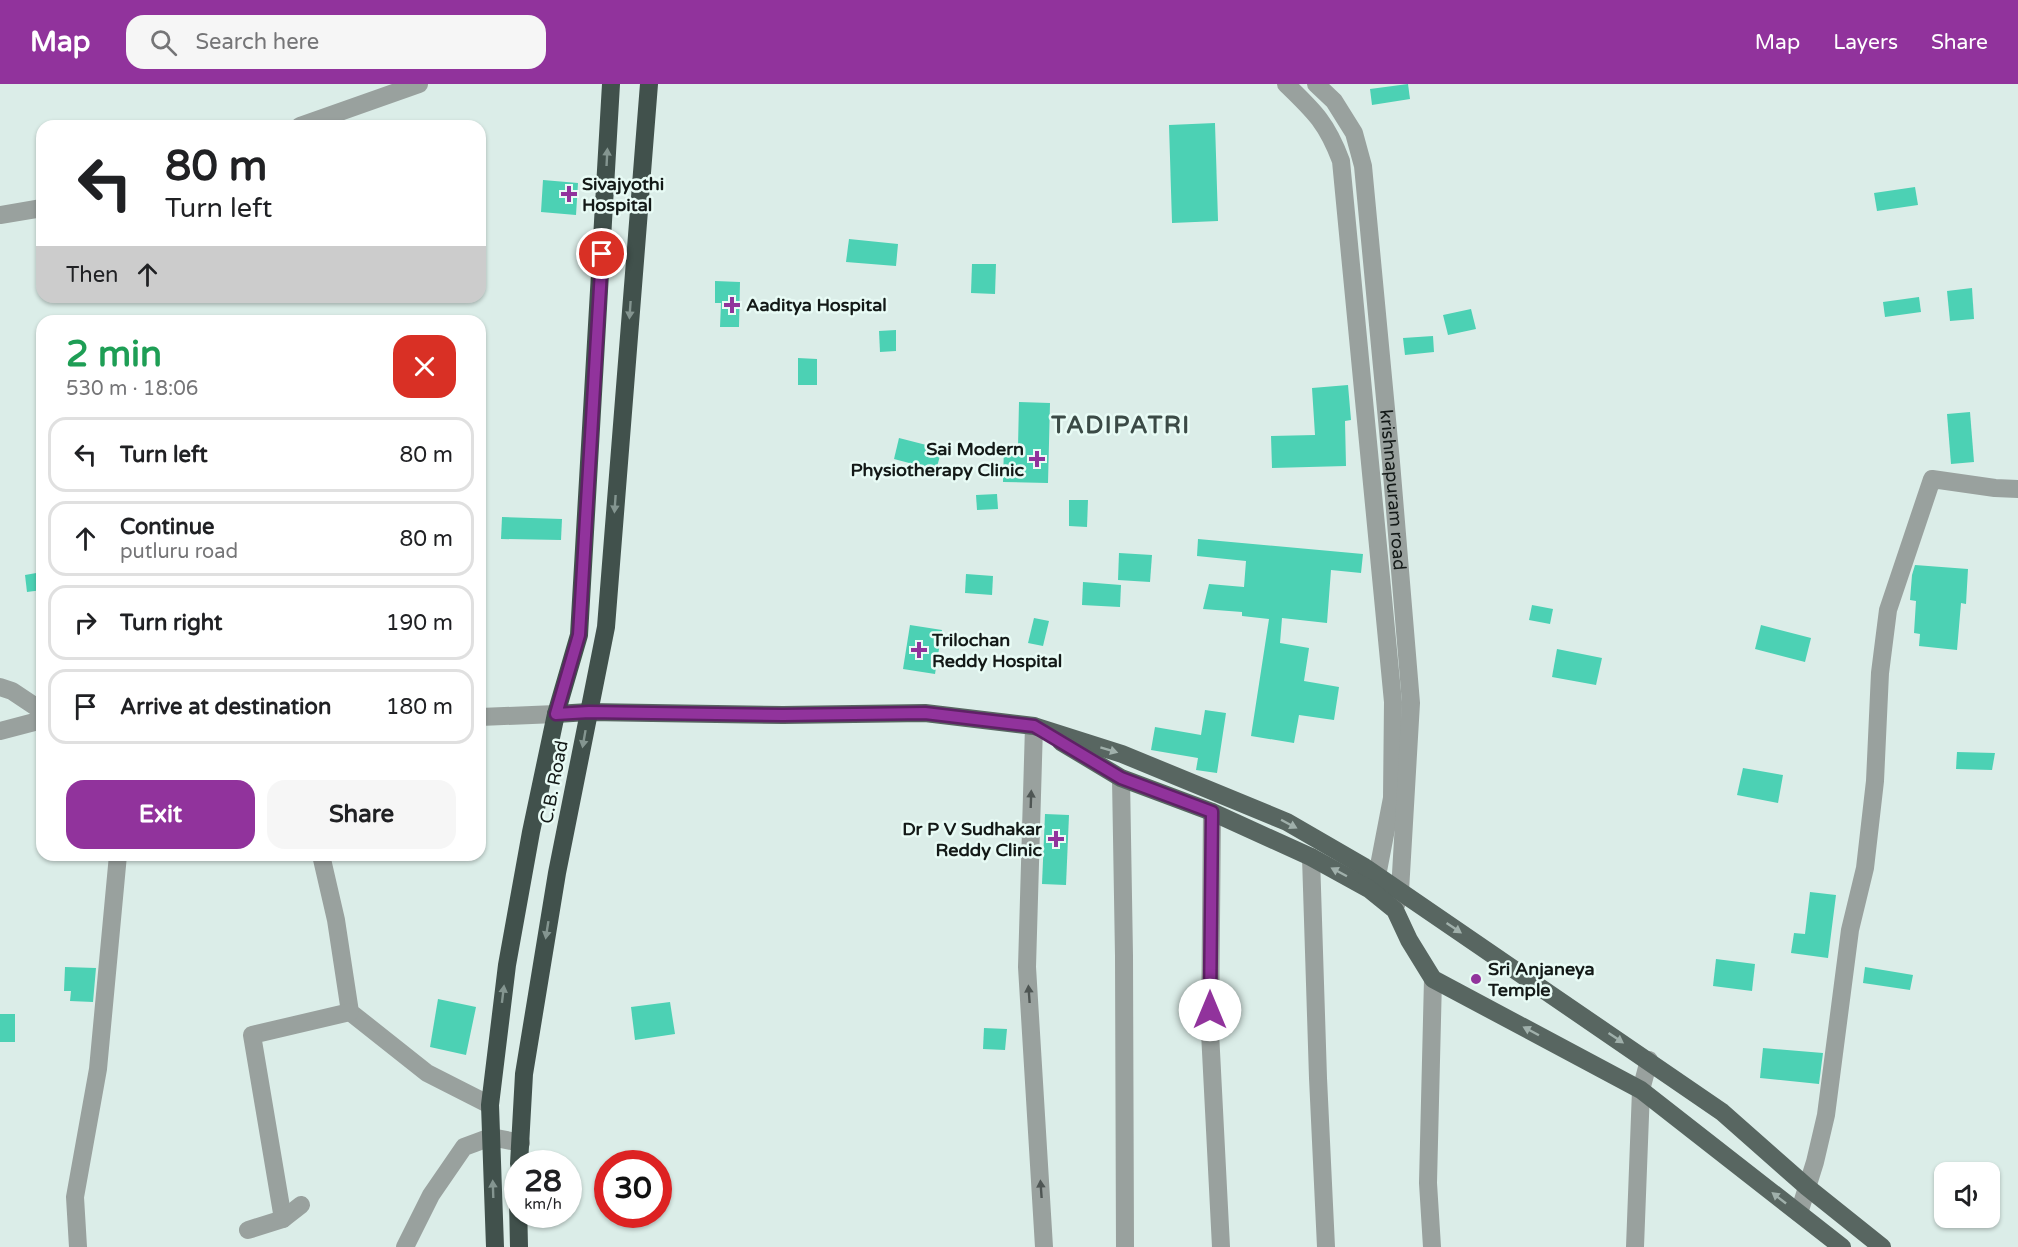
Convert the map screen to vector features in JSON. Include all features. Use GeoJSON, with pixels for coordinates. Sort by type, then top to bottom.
{"type":"FeatureCollection","features":[{"type":"Feature","properties":{"kind":"highway"},"geometry":{"type":"LineString","coordinates":[[495,1247],[490,1105],[507,965],[531,832],[556,714],[579,635],[611,84]]}},
{"type":"Feature","properties":{"kind":"highway","name":"C.B. Road"},"geometry":{"type":"LineString","coordinates":[[520,1150],[524,1074],[557,873],[606,627],[649,84]]}},
{"type":"Feature","properties":{"kind":"highway"},"geometry":{"type":"LineString","coordinates":[[519,1228],[519,1247]]}},
{"type":"Feature","properties":{"kind":"main road"},"geometry":{"type":"LineString","coordinates":[[556,714],[589,712],[783,715],[925,713],[1034,726],[1122,754],[1287,822],[1373,882],[1395,910],[1409,940],[1432,979],[1641,1090],[1799,1213],[1821,1239],[1842,1247]]}},
{"type":"Feature","properties":{"kind":"main road"},"geometry":{"type":"LineString","coordinates":[[1034,726],[1121,778],[1212,812],[1311,857],[1400,891],[1722,1112],[1807,1187],[1882,1247]]}},
{"type":"Feature","properties":{"kind":"street"},"geometry":{"type":"LineString","coordinates":[[317,120],[419,84]]}},
{"type":"Feature","properties":{"kind":"street","name":"krishnapuram road"},"geometry":{"type":"LineString","coordinates":[[1286,84],[1318,116],[1332,137],[1341,161],[1393,702],[1392,798],[1373,882]]}},
{"type":"Feature","properties":{"kind":"street","name":"krishnapuram road"},"geometry":{"type":"LineString","coordinates":[[1316,84],[1334,101],[1354,133],[1363,166],[1411,703],[1400,891],[1395,910]]}},
{"type":"Feature","properties":{"kind":"street"},"geometry":{"type":"LineString","coordinates":[[0,215],[36,209]]}},
{"type":"Feature","properties":{"kind":"street"},"geometry":{"type":"LineString","coordinates":[[1799,1213],[1826,1115],[1850,930],[1865,868],[1875,781],[1880,673],[1888,610],[1932,479],[2018,489]]}},
{"type":"Feature","properties":{"kind":"street"},"geometry":{"type":"LineString","coordinates":[[0,687],[12,691],[36,707]]}},
{"type":"Feature","properties":{"kind":"street"},"geometry":{"type":"LineString","coordinates":[[486,717],[556,714]]}},
{"type":"Feature","properties":{"kind":"street"},"geometry":{"type":"LineString","coordinates":[[0,731],[36,722]]}},
{"type":"Feature","properties":{"kind":"street"},"geometry":{"type":"LineString","coordinates":[[1034,726],[1027,967],[1044,1247]]}},
{"type":"Feature","properties":{"kind":"street"},"geometry":{"type":"LineString","coordinates":[[1121,778],[1125,1247]]}},
{"type":"Feature","properties":{"kind":"street"},"geometry":{"type":"LineString","coordinates":[[1212,812],[1210,1032],[1221,1247]]}},
{"type":"Feature","properties":{"kind":"street"},"geometry":{"type":"LineString","coordinates":[[1311,857],[1317,1066],[1326,1247]]}},
{"type":"Feature","properties":{"kind":"street"},"geometry":{"type":"LineString","coordinates":[[78,1247],[75,1197],[98,1069],[117,861]]}},
{"type":"Feature","properties":{"kind":"street"},"geometry":{"type":"LineString","coordinates":[[322,861],[336,920],[350,1011],[427,1073],[490,1105]]}},
{"type":"Feature","properties":{"kind":"street"},"geometry":{"type":"LineString","coordinates":[[1432,979],[1428,1183],[1432,1247]]}},
{"type":"Feature","properties":{"kind":"street"},"geometry":{"type":"LineString","coordinates":[[283,1218],[252,1035],[350,1011]]}},
{"type":"Feature","properties":{"kind":"street"},"geometry":{"type":"LineString","coordinates":[[1635,1247],[1641,1090],[1649,1060]]}},
{"type":"Feature","properties":{"kind":"street"},"geometry":{"type":"LineString","coordinates":[[405,1247],[431,1194],[464,1147],[491,1137],[521,1143]]}},
{"type":"Feature","properties":{"kind":"street"},"geometry":{"type":"LineString","coordinates":[[248,1230],[283,1218],[301,1205]]}},
{"type":"Feature","properties":{"kind":"building"},"geometry":{"type":"Polygon","coordinates":[[[1408,84],[1410,99],[1372,105],[1370,89],[1408,84]]]}},
{"type":"Feature","properties":{"kind":"building"},"geometry":{"type":"Polygon","coordinates":[[[1215,123],[1218,221],[1172,223],[1169,125],[1215,123]]]}},
{"type":"Feature","properties":{"kind":"building"},"geometry":{"type":"Polygon","coordinates":[[[543,180],[578,183],[576,215],[541,212],[543,180]]]}},
{"type":"Feature","properties":{"kind":"building"},"geometry":{"type":"Polygon","coordinates":[[[1915,187],[1918,205],[1877,211],[1874,193],[1915,187]]]}},
{"type":"Feature","properties":{"kind":"building"},"geometry":{"type":"Polygon","coordinates":[[[849,239],[898,244],[896,266],[846,262],[849,239]]]}},
{"type":"Feature","properties":{"kind":"building"},"geometry":{"type":"Polygon","coordinates":[[[972,264],[996,264],[995,294],[971,293],[972,264]]]}},
{"type":"Feature","properties":{"kind":"building"},"geometry":{"type":"Polygon","coordinates":[[[715,281],[740,282],[739,327],[720,327],[721,303],[715,303],[715,281]]]}},
{"type":"Feature","properties":{"kind":"building"},"geometry":{"type":"Polygon","coordinates":[[[1972,288],[1974,319],[1950,321],[1947,291],[1972,288]]]}},
{"type":"Feature","properties":{"kind":"building"},"geometry":{"type":"Polygon","coordinates":[[[1919,297],[1921,312],[1885,317],[1883,302],[1919,297]]]}},
{"type":"Feature","properties":{"kind":"building"},"geometry":{"type":"Polygon","coordinates":[[[1471,309],[1476,329],[1448,335],[1443,315],[1471,309]]]}},
{"type":"Feature","properties":{"kind":"building"},"geometry":{"type":"Polygon","coordinates":[[[896,330],[896,351],[880,352],[879,331],[896,330]]]}},
{"type":"Feature","properties":{"kind":"building"},"geometry":{"type":"Polygon","coordinates":[[[1433,336],[1434,352],[1405,355],[1403,338],[1433,336]]]}},
{"type":"Feature","properties":{"kind":"building"},"geometry":{"type":"Polygon","coordinates":[[[798,358],[817,359],[817,385],[798,385],[798,358]]]}},
{"type":"Feature","properties":{"kind":"building"},"geometry":{"type":"Polygon","coordinates":[[[1348,385],[1351,420],[1345,421],[1346,466],[1272,468],[1271,436],[1315,435],[1312,388],[1348,385]]]}},
{"type":"Feature","properties":{"kind":"building"},"geometry":{"type":"Polygon","coordinates":[[[1019,402],[1050,403],[1048,483],[1003,482],[1004,446],[1018,446],[1019,402]]]}},
{"type":"Feature","properties":{"kind":"building"},"geometry":{"type":"Polygon","coordinates":[[[1970,412],[1974,462],[1951,464],[1947,414],[1970,412]]]}},
{"type":"Feature","properties":{"kind":"building"},"geometry":{"type":"Polygon","coordinates":[[[899,438],[942,449],[936,470],[894,459],[899,438]]]}},
{"type":"Feature","properties":{"kind":"building"},"geometry":{"type":"Polygon","coordinates":[[[997,494],[998,509],[977,510],[976,495],[997,494]]]}},
{"type":"Feature","properties":{"kind":"building"},"geometry":{"type":"Polygon","coordinates":[[[1069,500],[1088,500],[1087,527],[1069,526],[1069,500]]]}},
{"type":"Feature","properties":{"kind":"building"},"geometry":{"type":"Polygon","coordinates":[[[502,517],[562,519],[561,540],[501,539],[502,517]]]}},
{"type":"Feature","properties":{"kind":"building"},"geometry":{"type":"Polygon","coordinates":[[[1198,539],[1363,554],[1361,573],[1331,570],[1327,623],[1282,618],[1280,643],[1309,648],[1304,681],[1339,687],[1334,720],[1299,715],[1294,743],[1251,736],[1269,619],[1242,616],[1242,612],[1203,609],[1209,584],[1244,587],[1246,561],[1197,556],[1198,539]]]}},
{"type":"Feature","properties":{"kind":"building"},"geometry":{"type":"Polygon","coordinates":[[[1119,553],[1152,555],[1150,582],[1118,580],[1119,553]]]}},
{"type":"Feature","properties":{"kind":"building"},"geometry":{"type":"Polygon","coordinates":[[[1915,565],[1968,569],[1966,604],[1961,603],[1957,650],[1919,646],[1920,634],[1914,633],[1916,601],[1910,600],[1915,565]]]}},
{"type":"Feature","properties":{"kind":"building"},"geometry":{"type":"Polygon","coordinates":[[[36,573],[36,591],[27,592],[25,575],[36,573]]]}},
{"type":"Feature","properties":{"kind":"building"},"geometry":{"type":"Polygon","coordinates":[[[966,574],[993,576],[992,595],[965,593],[966,574]]]}},
{"type":"Feature","properties":{"kind":"building"},"geometry":{"type":"Polygon","coordinates":[[[1083,582],[1121,585],[1120,607],[1082,605],[1083,582]]]}},
{"type":"Feature","properties":{"kind":"building"},"geometry":{"type":"Polygon","coordinates":[[[1532,605],[1553,609],[1550,624],[1529,620],[1532,605]]]}},
{"type":"Feature","properties":{"kind":"building"},"geometry":{"type":"Polygon","coordinates":[[[1034,618],[1049,621],[1043,646],[1028,643],[1034,618]]]}},
{"type":"Feature","properties":{"kind":"building"},"geometry":{"type":"Polygon","coordinates":[[[910,625],[942,630],[935,674],[903,669],[910,625]]]}},
{"type":"Feature","properties":{"kind":"building"},"geometry":{"type":"Polygon","coordinates":[[[1761,625],[1811,638],[1805,662],[1755,649],[1761,625]]]}},
{"type":"Feature","properties":{"kind":"building"},"geometry":{"type":"Polygon","coordinates":[[[1557,649],[1602,658],[1596,685],[1552,677],[1557,649]]]}},
{"type":"Feature","properties":{"kind":"building"},"geometry":{"type":"Polygon","coordinates":[[[1205,710],[1226,713],[1217,773],[1196,770],[1198,758],[1151,750],[1155,727],[1201,735],[1205,710]]]}},
{"type":"Feature","properties":{"kind":"building"},"geometry":{"type":"Polygon","coordinates":[[[1957,752],[1995,753],[1992,770],[1956,769],[1957,752]]]}},
{"type":"Feature","properties":{"kind":"building"},"geometry":{"type":"Polygon","coordinates":[[[1743,768],[1783,775],[1778,803],[1737,795],[1743,768]]]}},
{"type":"Feature","properties":{"kind":"building"},"geometry":{"type":"Polygon","coordinates":[[[1045,814],[1069,815],[1066,885],[1042,884],[1045,814]]]}},
{"type":"Feature","properties":{"kind":"building"},"geometry":{"type":"Polygon","coordinates":[[[1810,892],[1836,895],[1828,958],[1791,953],[1794,933],[1805,934],[1810,892]]]}},
{"type":"Feature","properties":{"kind":"building"},"geometry":{"type":"Polygon","coordinates":[[[1716,959],[1755,964],[1752,991],[1713,986],[1716,959]]]}},
{"type":"Feature","properties":{"kind":"building"},"geometry":{"type":"Polygon","coordinates":[[[65,967],[96,968],[93,1002],[70,1001],[71,991],[64,991],[65,967]]]}},
{"type":"Feature","properties":{"kind":"building"},"geometry":{"type":"Polygon","coordinates":[[[1865,967],[1913,975],[1910,990],[1863,983],[1865,967]]]}},
{"type":"Feature","properties":{"kind":"building"},"geometry":{"type":"Polygon","coordinates":[[[438,999],[476,1007],[466,1055],[430,1047],[438,999]]]}},
{"type":"Feature","properties":{"kind":"building"},"geometry":{"type":"Polygon","coordinates":[[[670,1002],[675,1034],[635,1040],[631,1007],[670,1002]]]}},
{"type":"Feature","properties":{"kind":"building"},"geometry":{"type":"Polygon","coordinates":[[[0,1014],[15,1014],[15,1042],[0,1042],[0,1014]]]}},
{"type":"Feature","properties":{"kind":"building"},"geometry":{"type":"Polygon","coordinates":[[[984,1028],[1007,1029],[1005,1050],[983,1049],[984,1028]]]}},
{"type":"Feature","properties":{"kind":"building"},"geometry":{"type":"Polygon","coordinates":[[[1763,1048],[1823,1053],[1819,1084],[1760,1078],[1763,1048]]]}},
{"type":"Feature","properties":{"kind":"place","name":"Sivajyothi Hospital"},"geometry":{"type":"Point","coordinates":[569,194]}},
{"type":"Feature","properties":{"kind":"place","name":"Aaditya Hospital"},"geometry":{"type":"Point","coordinates":[732,305]}},
{"type":"Feature","properties":{"kind":"place","name":"Sai Modern Physiotherapy Clinic"},"geometry":{"type":"Point","coordinates":[1037,459]}},
{"type":"Feature","properties":{"kind":"place","name":"Trilochan Reddy Hospital"},"geometry":{"type":"Point","coordinates":[919,650]}},
{"type":"Feature","properties":{"kind":"place","name":"Dr P V Sudhakar Reddy Clinic"},"geometry":{"type":"Point","coordinates":[1056,839]}},
{"type":"Feature","properties":{"kind":"place","name":"Sri Anjaneya Temple"},"geometry":{"type":"Point","coordinates":[1476,979]}},
{"type":"Feature","properties":{"kind":"district","name":"TADIPATRI"},"geometry":{"type":"Point","coordinates":[1121,425]}},
{"type":"Feature","properties":{"kind":"route"},"geometry":{"type":"LineString","coordinates":[[602,254],[579,635],[556,714],[589,712],[783,715],[925,713],[1034,726],[1121,778],[1212,812],[1210,1010]]}}]}
